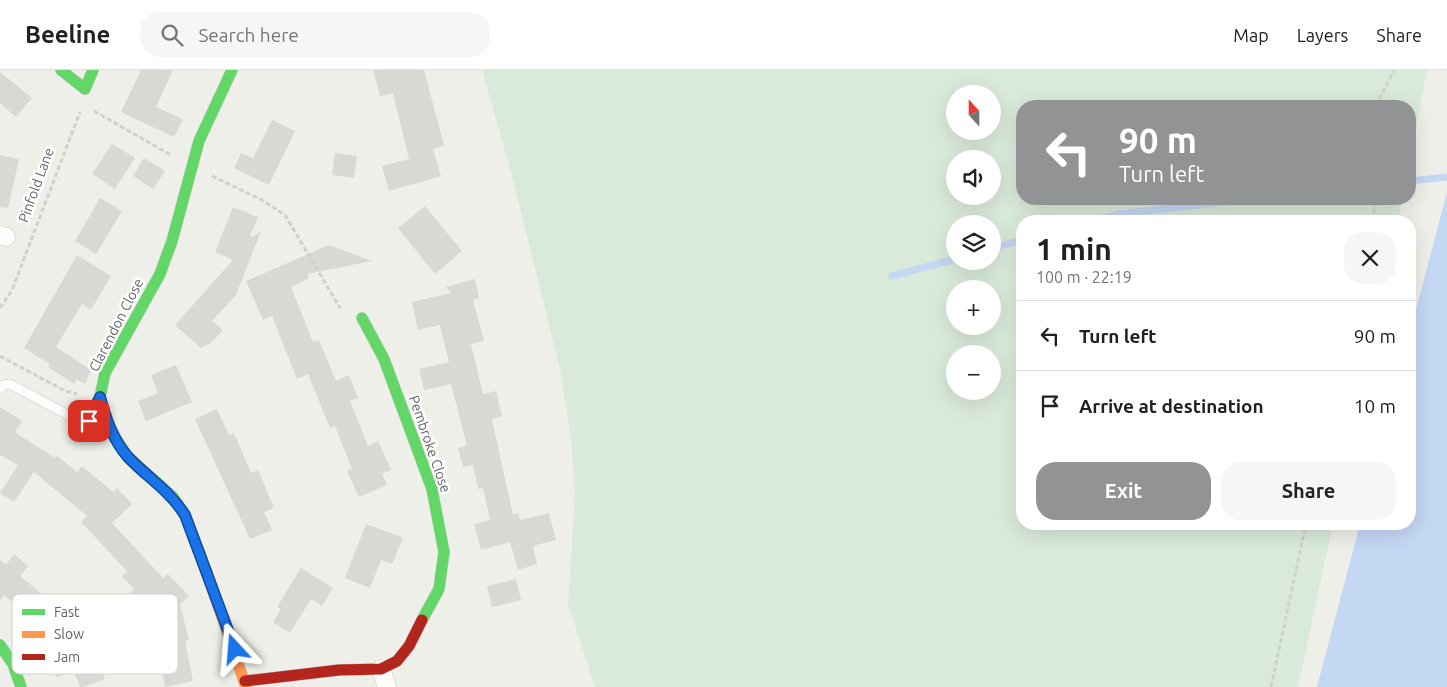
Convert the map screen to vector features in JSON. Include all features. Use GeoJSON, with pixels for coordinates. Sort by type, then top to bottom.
{"type":"FeatureCollection","features":[{"type":"Feature","properties":{"kind":"street"},"geometry":{"type":"LineString","coordinates":[[61,70],[85,89],[93,70]]}},
{"type":"Feature","properties":{"kind":"street","name":"Clarendon Close"},"geometry":{"type":"LineString","coordinates":[[232,70],[199,141],[172,241],[160,274],[105,374],[100,397],[108,426],[127,456],[173,497],[185,515],[218,600],[246,684]]}},
{"type":"Feature","properties":{"kind":"street","name":"Pembroke Close"},"geometry":{"type":"LineString","coordinates":[[362,318],[384,359],[432,489],[444,552],[439,588],[410,646],[397,661],[381,669]]}},
{"type":"Feature","properties":{"kind":"street"},"geometry":{"type":"LineString","coordinates":[[0,645],[12,664]]}},
{"type":"Feature","properties":{"kind":"street"},"geometry":{"type":"LineString","coordinates":[[246,684],[339,670],[381,669],[387,687]]}},
{"type":"Feature","properties":{"kind":"street"},"geometry":{"type":"LineString","coordinates":[[16,674],[21,687]]}},
{"type":"Feature","properties":{"kind":"lane"},"geometry":{"type":"LineString","coordinates":[[0,389],[3,385],[10,384],[72,417],[89,421],[100,397]]}},
{"type":"Feature","properties":{"kind":"path"},"geometry":{"type":"LineString","coordinates":[[1379,100],[1394,70]]}},
{"type":"Feature","properties":{"kind":"path","name":"Pinfold Lane"},"geometry":{"type":"LineString","coordinates":[[0,308],[12,290],[82,104],[85,89]]}},
{"type":"Feature","properties":{"kind":"path"},"geometry":{"type":"LineString","coordinates":[[82,104],[192,167],[262,200],[285,215],[349,322],[362,318]]}},
{"type":"Feature","properties":{"kind":"path"},"geometry":{"type":"LineString","coordinates":[[0,356],[65,392],[100,397]]}},
{"type":"Feature","properties":{"kind":"path"},"geometry":{"type":"LineString","coordinates":[[1271,687],[1305,530]]}},
{"type":"Feature","properties":{"kind":"green space"},"geometry":{"type":"Polygon","coordinates":[[[482,70],[1427,70],[1416,130],[1416,100],[1016,100],[1016,205],[1401,205],[1399,215],[1016,215],[1016,530],[1332,530],[1298,687],[595,687],[568,604],[575,494],[571,438],[560,369],[512,176],[482,70]]]}},
{"type":"Feature","properties":{"kind":"water"},"geometry":{"type":"Polygon","coordinates":[[[1447,192],[1447,687],[1317,687],[1358,530],[1416,530],[1416,310],[1447,192]]]}},
{"type":"Feature","properties":{"kind":"building"},"geometry":{"type":"Polygon","coordinates":[[[141,70],[173,70],[156,107],[183,119],[174,137],[121,112],[141,70]]]}},
{"type":"Feature","properties":{"kind":"building"},"geometry":{"type":"Polygon","coordinates":[[[373,70],[424,70],[444,145],[433,149],[441,176],[389,191],[382,166],[409,159],[393,93],[380,96],[373,70]]]}},
{"type":"Feature","properties":{"kind":"building"},"geometry":{"type":"Polygon","coordinates":[[[0,72],[32,98],[16,117],[0,103],[0,72]]]}},
{"type":"Feature","properties":{"kind":"building"},"geometry":{"type":"Polygon","coordinates":[[[272,120],[295,131],[269,185],[234,168],[241,153],[253,158],[272,120]]]}},
{"type":"Feature","properties":{"kind":"building"},"geometry":{"type":"Polygon","coordinates":[[[112,144],[135,158],[115,189],[92,174],[112,144]]]}},
{"type":"Feature","properties":{"kind":"building"},"geometry":{"type":"Polygon","coordinates":[[[335,153],[357,156],[354,178],[332,175],[335,153]]]}},
{"type":"Feature","properties":{"kind":"building"},"geometry":{"type":"Polygon","coordinates":[[[0,155],[19,159],[8,208],[0,207],[0,155]]]}},
{"type":"Feature","properties":{"kind":"building"},"geometry":{"type":"Polygon","coordinates":[[[144,158],[165,171],[153,189],[133,176],[144,158]]]}},
{"type":"Feature","properties":{"kind":"building"},"geometry":{"type":"Polygon","coordinates":[[[100,198],[122,211],[96,254],[75,241],[100,198]]]}},
{"type":"Feature","properties":{"kind":"building"},"geometry":{"type":"Polygon","coordinates":[[[425,206],[462,251],[435,274],[398,228],[425,206]]]}},
{"type":"Feature","properties":{"kind":"building"},"geometry":{"type":"Polygon","coordinates":[[[233,207],[258,217],[250,236],[253,237],[261,231],[236,295],[212,321],[223,330],[212,342],[201,348],[175,325],[233,260],[215,252],[233,207]]]}},
{"type":"Feature","properties":{"kind":"building"},"geometry":{"type":"Polygon","coordinates":[[[329,245],[372,261],[307,274],[309,278],[291,287],[313,342],[319,340],[336,381],[349,375],[358,398],[350,401],[368,446],[378,441],[391,470],[382,474],[387,485],[359,497],[347,471],[352,469],[335,426],[330,428],[308,374],[297,379],[272,316],[263,320],[246,281],[329,245]]]}},
{"type":"Feature","properties":{"kind":"building"},"geometry":{"type":"Polygon","coordinates":[[[77,255],[111,276],[91,310],[82,304],[56,347],[91,370],[85,384],[76,379],[74,384],[48,367],[50,364],[24,348],[77,255]]]}},
{"type":"Feature","properties":{"kind":"building"},"geometry":{"type":"Polygon","coordinates":[[[475,279],[479,298],[473,300],[484,341],[471,344],[483,394],[496,391],[502,416],[492,419],[513,515],[518,513],[520,520],[549,513],[556,540],[533,546],[537,564],[518,570],[510,542],[481,550],[474,524],[490,520],[483,488],[478,489],[473,465],[463,467],[458,448],[467,446],[451,384],[424,390],[419,369],[449,362],[440,325],[418,330],[412,302],[451,293],[446,287],[475,279]]]}},
{"type":"Feature","properties":{"kind":"building"},"geometry":{"type":"Polygon","coordinates":[[[176,365],[192,402],[146,421],[138,401],[158,393],[151,375],[176,365]]]}},
{"type":"Feature","properties":{"kind":"building"},"geometry":{"type":"Polygon","coordinates":[[[0,407],[22,421],[15,432],[55,458],[57,456],[77,472],[82,466],[113,492],[117,488],[132,504],[112,523],[163,578],[168,574],[189,596],[180,604],[189,640],[185,641],[193,681],[165,687],[162,674],[178,674],[178,594],[131,594],[134,589],[122,576],[127,571],[81,522],[87,516],[34,472],[14,502],[0,493],[18,465],[0,455],[0,407]]]}},
{"type":"Feature","properties":{"kind":"building"},"geometry":{"type":"Polygon","coordinates":[[[217,409],[229,435],[234,433],[251,473],[258,470],[274,508],[264,512],[272,530],[250,539],[195,419],[217,409]]]}},
{"type":"Feature","properties":{"kind":"building"},"geometry":{"type":"Polygon","coordinates":[[[366,524],[403,538],[392,564],[381,560],[370,588],[345,578],[366,524]]]}},
{"type":"Feature","properties":{"kind":"building"},"geometry":{"type":"Polygon","coordinates":[[[14,554],[28,566],[20,576],[42,594],[12,594],[12,602],[4,595],[0,601],[0,560],[6,565],[14,554]]]}},
{"type":"Feature","properties":{"kind":"building"},"geometry":{"type":"Polygon","coordinates":[[[301,568],[333,588],[322,606],[311,599],[290,633],[273,622],[281,609],[277,607],[301,568]]]}},
{"type":"Feature","properties":{"kind":"building"},"geometry":{"type":"Polygon","coordinates":[[[516,579],[521,600],[492,607],[487,586],[516,579]]]}},
{"type":"Feature","properties":{"kind":"building"},"geometry":{"type":"Polygon","coordinates":[[[75,674],[103,674],[105,679],[80,687],[75,674]]]}},
{"type":"Feature","properties":{"kind":"waterway"},"geometry":{"type":"LineString","coordinates":[[1416,180],[1447,177]]}},
{"type":"Feature","properties":{"kind":"waterway"},"geometry":{"type":"LineString","coordinates":[[1115,215],[1199,205]]}},
{"type":"Feature","properties":{"kind":"waterway"},"geometry":{"type":"LineString","coordinates":[[1001,246],[1016,242]]}},
{"type":"Feature","properties":{"kind":"waterway"},"geometry":{"type":"LineString","coordinates":[[892,276],[946,261]]}},
{"type":"Feature","properties":{"kind":"traffic: fast"},"geometry":{"type":"LineString","coordinates":[[61,70],[85,89],[93,70]]}},
{"type":"Feature","properties":{"kind":"traffic: fast"},"geometry":{"type":"LineString","coordinates":[[207,573],[185,515],[173,497],[127,456],[108,426],[100,397],[105,373],[160,274],[172,241],[199,141],[232,70]]}},
{"type":"Feature","properties":{"kind":"traffic: fast"},"geometry":{"type":"LineString","coordinates":[[362,318],[384,359],[432,489],[444,552],[439,589],[422,620]]}},
{"type":"Feature","properties":{"kind":"traffic: fast"},"geometry":{"type":"LineString","coordinates":[[0,645],[12,663]]}},
{"type":"Feature","properties":{"kind":"traffic: fast"},"geometry":{"type":"LineString","coordinates":[[16,674],[21,687]]}},
{"type":"Feature","properties":{"kind":"traffic: slow"},"geometry":{"type":"LineString","coordinates":[[207,573],[246,687]]}},
{"type":"Feature","properties":{"kind":"traffic: jam"},"geometry":{"type":"LineString","coordinates":[[245,681],[339,670],[381,669],[397,661],[409,646],[422,620]]}},
{"type":"Feature","properties":{"kind":"route"},"geometry":{"type":"LineString","coordinates":[[89,421],[100,397],[108,426],[127,456],[173,497],[185,515],[235,649]]}}]}
